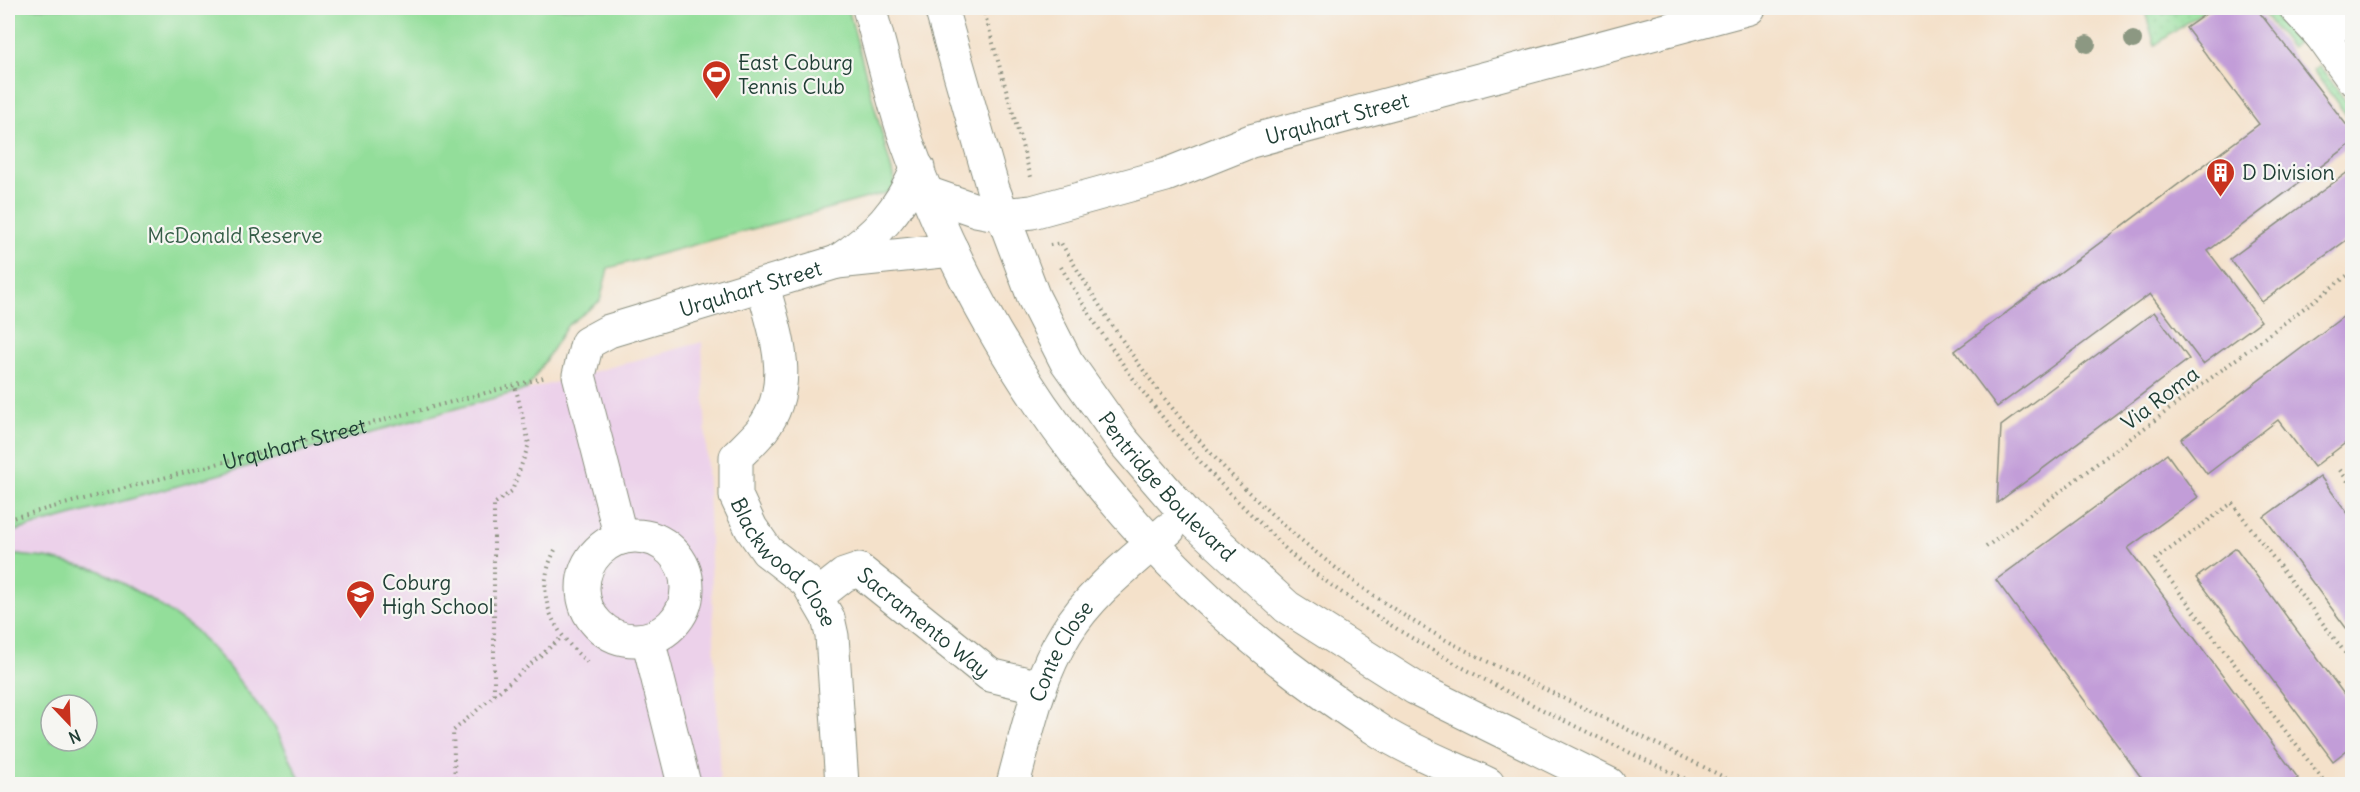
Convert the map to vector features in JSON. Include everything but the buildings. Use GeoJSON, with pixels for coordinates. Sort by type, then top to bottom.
{"type":"FeatureCollection","features":[{"type":"Feature","properties":{"kind":"street"},"geometry":{"type":"LineString","coordinates":[[869,8],[907,141],[952,250],[991,329],[1029,388],[1086,467],[1153,543],[1259,645],[1383,733],[1488,784]]}},
{"type":"Feature","properties":{"kind":"street","name":"Pentridge Boulevard"},"geometry":{"type":"LineString","coordinates":[[941,8],[1002,215],[1034,298],[1066,361],[1122,440],[1186,514],[1287,608],[1415,688],[1609,784]]}},
{"type":"Feature","properties":{"kind":"street","name":"Urquhart Street"},"geometry":{"type":"LineString","coordinates":[[837,262],[858,248],[886,223],[922,180],[976,210],[1002,215],[1042,209],[1166,176],[1251,141],[1749,8]]}},
{"type":"Feature","properties":{"kind":"street"},"geometry":{"type":"LineString","coordinates":[[2296,8],[2320,35],[2352,78]]}},
{"type":"Feature","properties":{"kind":"street"},"geometry":{"type":"LineString","coordinates":[[2320,35],[2352,16]]}},
{"type":"Feature","properties":{"kind":"street","name":"Urquhart Street"},"geometry":{"type":"LineString","coordinates":[[580,371],[587,343],[609,331],[837,262],[952,250]]}},
{"type":"Feature","properties":{"kind":"street","name":"Blackwood Close"},"geometry":{"type":"LineString","coordinates":[[763,286],[782,358],[781,387],[778,404],[762,430],[736,457],[736,496],[751,528],[767,551],[807,582],[828,618],[832,636],[842,784]]}},
{"type":"Feature","properties":{"kind":"street"},"geometry":{"type":"LineString","coordinates":[[580,371],[621,538]]}},
{"type":"Feature","properties":{"kind":"street","name":"Conte Close"},"geometry":{"type":"LineString","coordinates":[[1013,784],[1040,687],[1066,633],[1077,617],[1109,583],[1186,514]]}},
{"type":"Feature","properties":{"kind":"street"},"geometry":{"type":"LineString","coordinates":[[643,537],[658,542],[671,551],[681,564],[686,579],[686,595],[682,610],[673,624],[660,634],[648,639],[627,640],[610,634],[596,622],[586,607],[583,590],[585,572],[601,550],[621,538],[643,537]]}},
{"type":"Feature","properties":{"kind":"street","name":"Sacramento Way"},"geometry":{"type":"LineString","coordinates":[[816,597],[844,575],[859,570],[990,675],[1040,687]]}},
{"type":"Feature","properties":{"kind":"street"},"geometry":{"type":"LineString","coordinates":[[1259,645],[1287,608]]}},
{"type":"Feature","properties":{"kind":"street"},"geometry":{"type":"LineString","coordinates":[[648,639],[684,784]]}},
{"type":"Feature","properties":{"kind":"path"},"geometry":{"type":"LineString","coordinates":[[983,8],[1024,157],[1042,209],[1110,322],[1149,378],[1206,450],[1268,512],[1329,562],[1413,621],[1482,659],[1738,784]]}},
{"type":"Feature","properties":{"kind":"path"},"geometry":{"type":"LineString","coordinates":[[1054,255],[1049,246],[1061,243]]}},
{"type":"Feature","properties":{"kind":"path"},"geometry":{"type":"LineString","coordinates":[[1060,265],[1149,403],[1209,475],[1303,564],[1400,631],[1469,672],[1696,784]]}},
{"type":"Feature","properties":{"kind":"path","name":"Via Roma"},"geometry":{"type":"LineString","coordinates":[[1986,547],[2352,272]]}},
{"type":"Feature","properties":{"kind":"path","name":"Urquhart Street"},"geometry":{"type":"LineString","coordinates":[[8,519],[515,385],[580,371]]}},
{"type":"Feature","properties":{"kind":"path"},"geometry":{"type":"LineString","coordinates":[[494,694],[494,504],[512,492],[528,444],[515,385]]}},
{"type":"Feature","properties":{"kind":"path"},"geometry":{"type":"LineString","coordinates":[[2340,470],[2352,487]]}},
{"type":"Feature","properties":{"kind":"path"},"geometry":{"type":"LineString","coordinates":[[2326,784],[2155,560],[2232,503],[2352,662]]}},
{"type":"Feature","properties":{"kind":"path"},"geometry":{"type":"LineString","coordinates":[[555,550],[547,566],[545,589],[549,611],[562,637],[587,662]]}},
{"type":"Feature","properties":{"kind":"path"},"geometry":{"type":"LineString","coordinates":[[455,784],[453,731],[562,637]]}},
{"type":"Feature","properties":{"kind":"shaded area","name":"Coburg High School"},"geometry":{"type":"Polygon","coordinates":[[[702,342],[720,784],[8,784],[8,533],[702,342]]]}},
{"type":"Feature","properties":{"kind":"green space","name":"McDonald Reserve"},"geometry":{"type":"Polygon","coordinates":[[[8,8],[848,8],[897,190],[608,268],[600,301],[567,326],[527,389],[8,533],[8,8]]]}},
{"type":"Feature","properties":{"kind":"green space"},"geometry":{"type":"Polygon","coordinates":[[[2144,8],[2161,8],[2164,14],[2190,8],[2208,8],[2155,45],[2144,8]]]}},
{"type":"Feature","properties":{"kind":"green space"},"geometry":{"type":"Polygon","coordinates":[[[2259,8],[2269,8],[2297,42],[2291,48],[2259,8]]]}},
{"type":"Feature","properties":{"kind":"green space"},"geometry":{"type":"Polygon","coordinates":[[[2319,65],[2352,110],[2352,123],[2313,70],[2319,65]]]}},
{"type":"Feature","properties":{"kind":"green space"},"geometry":{"type":"Polygon","coordinates":[[[8,554],[46,558],[99,570],[155,602],[195,630],[226,664],[275,727],[302,784],[8,784],[8,554]]]}},
{"type":"Feature","properties":{"kind":"place","name":"East Coburg Tennis Club"},"geometry":{"type":"Point","coordinates":[717,100]}},
{"type":"Feature","properties":{"kind":"place","name":"D Division"},"geometry":{"type":"Point","coordinates":[2221,198]}},
{"type":"Feature","properties":{"kind":"place","name":"Coburg High School"},"geometry":{"type":"Point","coordinates":[361,620]}}]}
